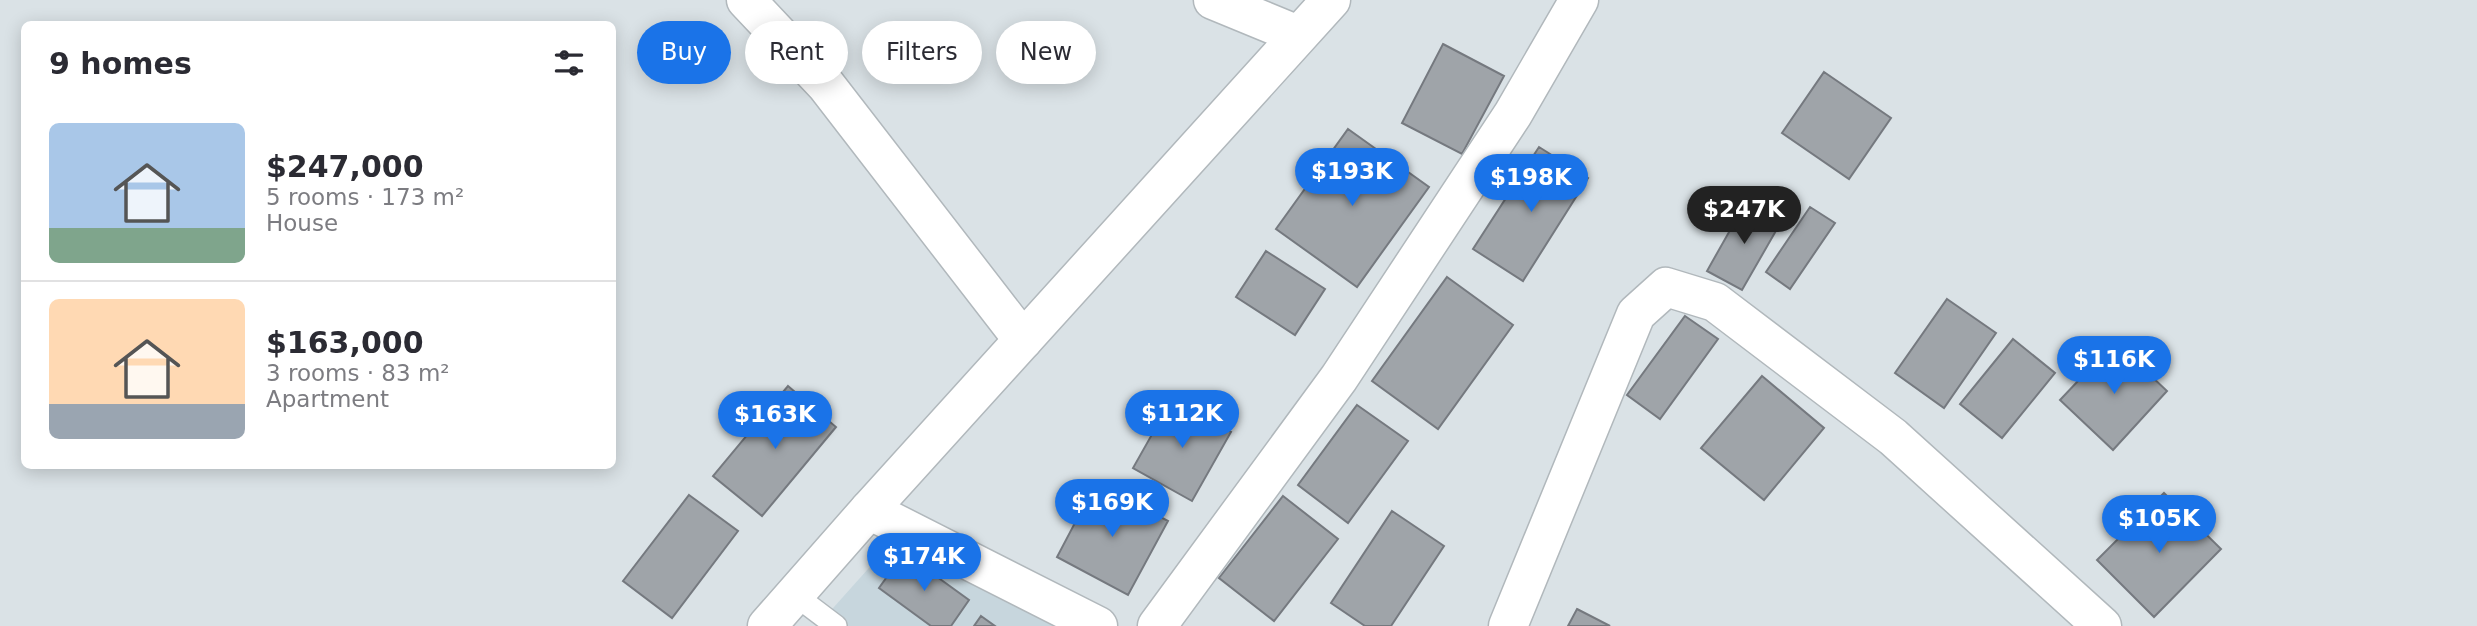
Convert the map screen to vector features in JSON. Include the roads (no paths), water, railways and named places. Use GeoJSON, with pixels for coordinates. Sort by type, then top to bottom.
{"type":"FeatureCollection","features":[{"type":"Feature","properties":{"kind":"street"},"geometry":{"type":"LineString","coordinates":[[746,0],[825,85],[1023,340]]}},
{"type":"Feature","properties":{"kind":"street"},"geometry":{"type":"LineString","coordinates":[[1213,0],[1298,36]]}},
{"type":"Feature","properties":{"kind":"street"},"geometry":{"type":"LineString","coordinates":[[767,626],[1331,0]]}},
{"type":"Feature","properties":{"kind":"street"},"geometry":{"type":"LineString","coordinates":[[1157,626],[1339,378],[1513,114],[1579,0]]}},
{"type":"Feature","properties":{"kind":"street"},"geometry":{"type":"LineString","coordinates":[[1508,626],[1636,314],[1665,287],[1716,302],[1882,428],[2102,626]]}},
{"type":"Feature","properties":{"kind":"street"},"geometry":{"type":"LineString","coordinates":[[869,510],[1098,626]]}},
{"type":"Feature","properties":{"kind":"lane"},"geometry":{"type":"LineString","coordinates":[[795,595],[836,626]]}}]}
